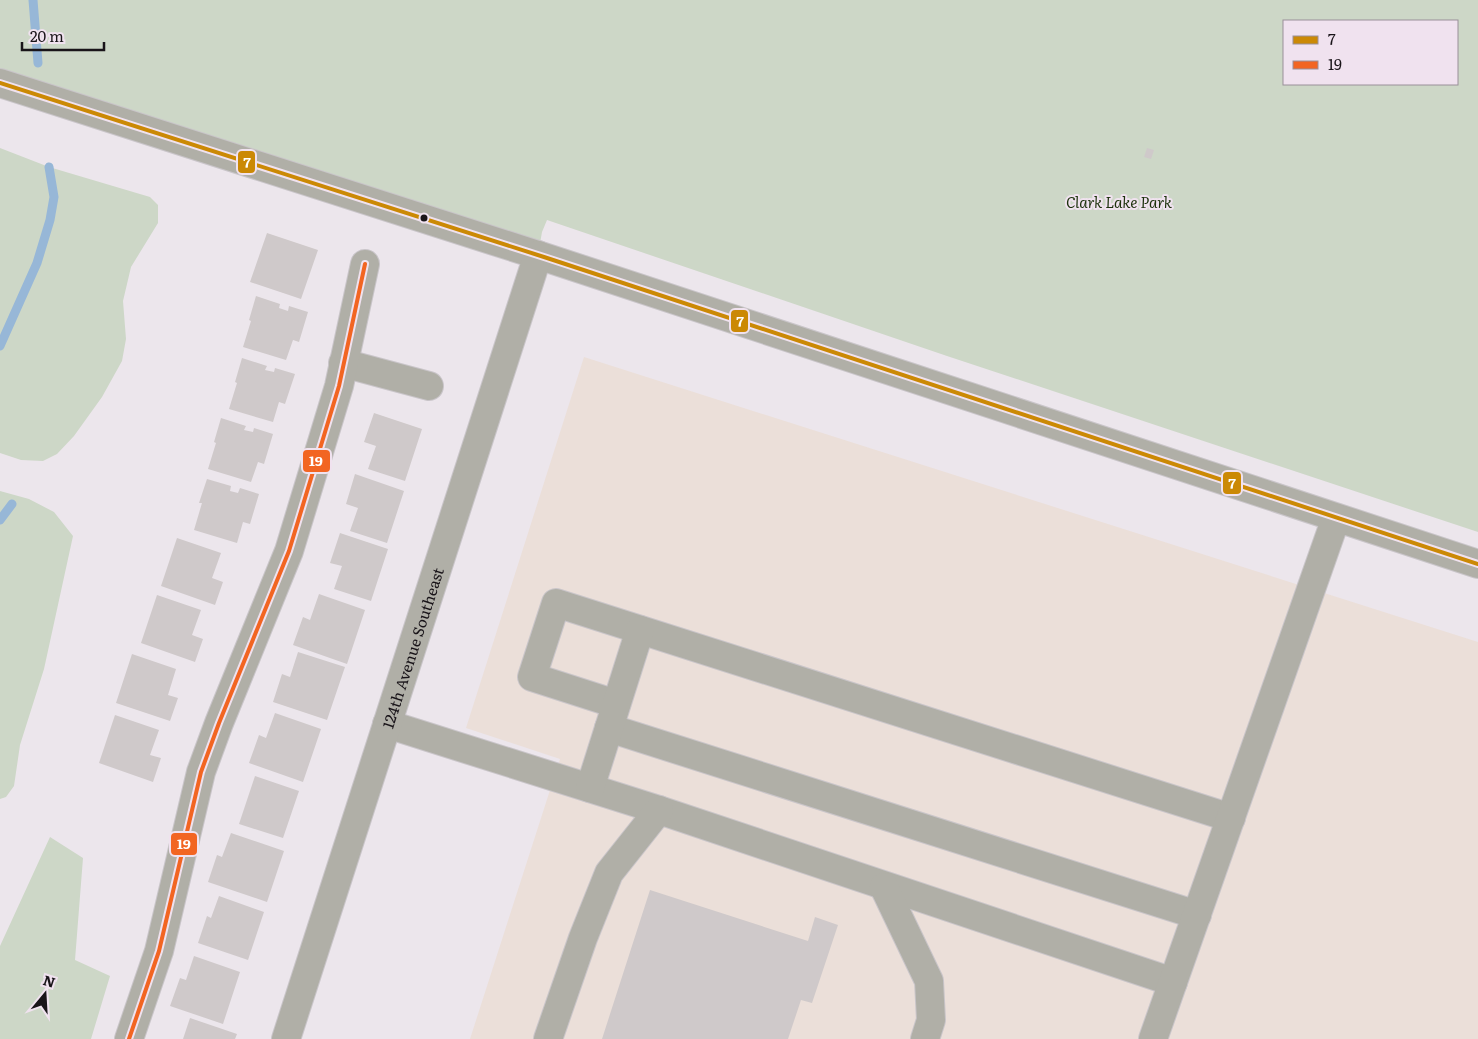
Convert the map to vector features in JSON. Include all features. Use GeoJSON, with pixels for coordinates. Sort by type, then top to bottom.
{"type":"FeatureCollection","features":[{"type":"Feature","properties":{"kind":"street"},"geometry":{"type":"LineString","coordinates":[[0,83],[538,255],[1478,564]]}},
{"type":"Feature","properties":{"kind":"street","name":"124th Avenue Southeast"},"geometry":{"type":"LineString","coordinates":[[286,1039],[538,255]]}},
{"type":"Feature","properties":{"kind":"street"},"geometry":{"type":"LineString","coordinates":[[128,1039],[159,950],[201,772],[218,723],[289,551],[339,386],[365,264]]}},
{"type":"Feature","properties":{"kind":"street"},"geometry":{"type":"LineString","coordinates":[[343,364],[429,386]]}},
{"type":"Feature","properties":{"kind":"street"},"geometry":{"type":"LineString","coordinates":[[1153,1039],[1336,518]]}},
{"type":"Feature","properties":{"kind":"street"},"geometry":{"type":"LineString","coordinates":[[1197,914],[613,716],[532,677],[556,603],[1231,818]]}},
{"type":"Feature","properties":{"kind":"street"},"geometry":{"type":"LineString","coordinates":[[590,788],[640,630]]}},
{"type":"Feature","properties":{"kind":"street"},"geometry":{"type":"LineString","coordinates":[[387,724],[659,810],[884,887],[1173,982]]}},
{"type":"Feature","properties":{"kind":"street"},"geometry":{"type":"LineString","coordinates":[[548,1039],[583,938],[609,873],[659,810]]}},
{"type":"Feature","properties":{"kind":"street"},"geometry":{"type":"LineString","coordinates":[[884,887],[929,981],[931,1020],[925,1039]]}},
{"type":"Feature","properties":{"kind":"shaded area"},"geometry":{"type":"Polygon","coordinates":[[[584,357],[1478,642],[1478,1039],[470,1039],[560,759],[466,728],[584,357]]]}},
{"type":"Feature","properties":{"kind":"green space","name":"Clark Lake Park"},"geometry":{"type":"Polygon","coordinates":[[[0,0],[1478,0],[1478,532],[947,356],[547,220],[542,232],[538,255],[0,83],[0,0]]]}},
{"type":"Feature","properties":{"kind":"green space"},"geometry":{"type":"Polygon","coordinates":[[[0,148],[49,167],[150,197],[158,205],[158,223],[131,267],[123,301],[126,339],[122,361],[102,397],[74,436],[57,454],[43,461],[21,460],[0,453],[0,148]]]}},
{"type":"Feature","properties":{"kind":"green space"},"geometry":{"type":"Polygon","coordinates":[[[0,491],[29,499],[54,512],[73,536],[44,669],[20,745],[14,786],[6,797],[0,799],[0,491]]]}},
{"type":"Feature","properties":{"kind":"green space"},"geometry":{"type":"Polygon","coordinates":[[[50,837],[83,858],[75,960],[110,976],[91,1039],[0,1039],[0,946],[50,837]]]}},
{"type":"Feature","properties":{"kind":"building"},"geometry":{"type":"Polygon","coordinates":[[[1147,148],[1154,150],[1151,159],[1144,157],[1147,148]]]}},
{"type":"Feature","properties":{"kind":"building"},"geometry":{"type":"Polygon","coordinates":[[[267,233],[318,250],[301,299],[250,282],[267,233]]]}},
{"type":"Feature","properties":{"kind":"building"},"geometry":{"type":"Polygon","coordinates":[[[256,296],[280,304],[279,308],[288,311],[289,306],[308,312],[299,342],[293,340],[286,360],[243,347],[256,296]]]}},
{"type":"Feature","properties":{"kind":"building"},"geometry":{"type":"Polygon","coordinates":[[[242,358],[267,366],[265,370],[274,372],[275,368],[295,374],[285,404],[279,402],[273,422],[229,409],[242,358]]]}},
{"type":"Feature","properties":{"kind":"building"},"geometry":{"type":"Polygon","coordinates":[[[374,413],[422,429],[405,481],[368,469],[376,446],[364,442],[374,413]]]}},
{"type":"Feature","properties":{"kind":"building"},"geometry":{"type":"Polygon","coordinates":[[[221,418],[246,426],[244,430],[253,432],[254,428],[273,434],[264,464],[258,462],[251,482],[208,469],[221,418]]]}},
{"type":"Feature","properties":{"kind":"building"},"geometry":{"type":"Polygon","coordinates":[[[355,474],[404,491],[387,543],[350,531],[358,508],[346,504],[355,474]]]}},
{"type":"Feature","properties":{"kind":"building"},"geometry":{"type":"Polygon","coordinates":[[[207,479],[231,486],[230,491],[238,493],[240,488],[259,494],[250,524],[243,522],[237,543],[194,530],[202,503],[199,503],[207,479]]]}},
{"type":"Feature","properties":{"kind":"building"},"geometry":{"type":"Polygon","coordinates":[[[340,533],[388,549],[371,601],[334,589],[342,566],[330,563],[340,533]]]}},
{"type":"Feature","properties":{"kind":"building"},"geometry":{"type":"Polygon","coordinates":[[[177,538],[221,553],[212,578],[223,582],[215,605],[161,586],[177,538]]]}},
{"type":"Feature","properties":{"kind":"building"},"geometry":{"type":"Polygon","coordinates":[[[319,594],[365,610],[347,664],[293,645],[303,617],[310,620],[319,594]]]}},
{"type":"Feature","properties":{"kind":"building"},"geometry":{"type":"Polygon","coordinates":[[[157,595],[201,610],[192,635],[203,639],[195,662],[141,643],[157,595]]]}},
{"type":"Feature","properties":{"kind":"building"},"geometry":{"type":"Polygon","coordinates":[[[298,652],[345,667],[327,720],[273,702],[282,674],[290,677],[298,652]]]}},
{"type":"Feature","properties":{"kind":"building"},"geometry":{"type":"Polygon","coordinates":[[[132,654],[176,669],[168,695],[178,698],[170,721],[116,703],[132,654]]]}},
{"type":"Feature","properties":{"kind":"building"},"geometry":{"type":"Polygon","coordinates":[[[275,713],[321,729],[303,782],[249,763],[259,735],[266,738],[275,713]]]}},
{"type":"Feature","properties":{"kind":"building"},"geometry":{"type":"Polygon","coordinates":[[[115,715],[159,730],[150,755],[161,758],[153,782],[99,763],[115,715]]]}},
{"type":"Feature","properties":{"kind":"building"},"geometry":{"type":"Polygon","coordinates":[[[255,776],[299,791],[283,838],[239,824],[255,776]]]}},
{"type":"Feature","properties":{"kind":"building"},"geometry":{"type":"Polygon","coordinates":[[[231,833],[284,851],[267,902],[208,882],[217,855],[222,857],[231,833]]]}},
{"type":"Feature","properties":{"kind":"building"},"geometry":{"type":"Polygon","coordinates":[[[650,890],[808,941],[815,917],[838,925],[812,1003],[801,1000],[788,1039],[602,1039],[650,890]]]}},
{"type":"Feature","properties":{"kind":"building"},"geometry":{"type":"Polygon","coordinates":[[[219,896],[264,912],[248,960],[198,943],[207,916],[211,918],[219,896]]]}},
{"type":"Feature","properties":{"kind":"building"},"geometry":{"type":"Polygon","coordinates":[[[194,956],[240,972],[223,1024],[170,1006],[180,978],[186,980],[194,956]]]}},
{"type":"Feature","properties":{"kind":"building"},"geometry":{"type":"Polygon","coordinates":[[[190,1018],[237,1034],[235,1039],[183,1039],[190,1018]]]}},
{"type":"Feature","properties":{"kind":"waterway"},"geometry":{"type":"LineString","coordinates":[[33,0],[38,63]]}},
{"type":"Feature","properties":{"kind":"waterway"},"geometry":{"type":"LineString","coordinates":[[0,346],[37,263],[50,220],[54,197],[49,167]]}},
{"type":"Feature","properties":{"kind":"waterway"},"geometry":{"type":"LineString","coordinates":[[0,520],[12,504]]}},
{"type":"Feature","properties":{"kind":"transit line","name":"7"},"geometry":{"type":"LineString","coordinates":[[0,83],[544,257],[1478,564]]}},
{"type":"Feature","properties":{"kind":"transit line","name":"19"},"geometry":{"type":"LineString","coordinates":[[129,1039],[159,951],[201,772],[289,551],[339,386],[365,264]]}}]}
